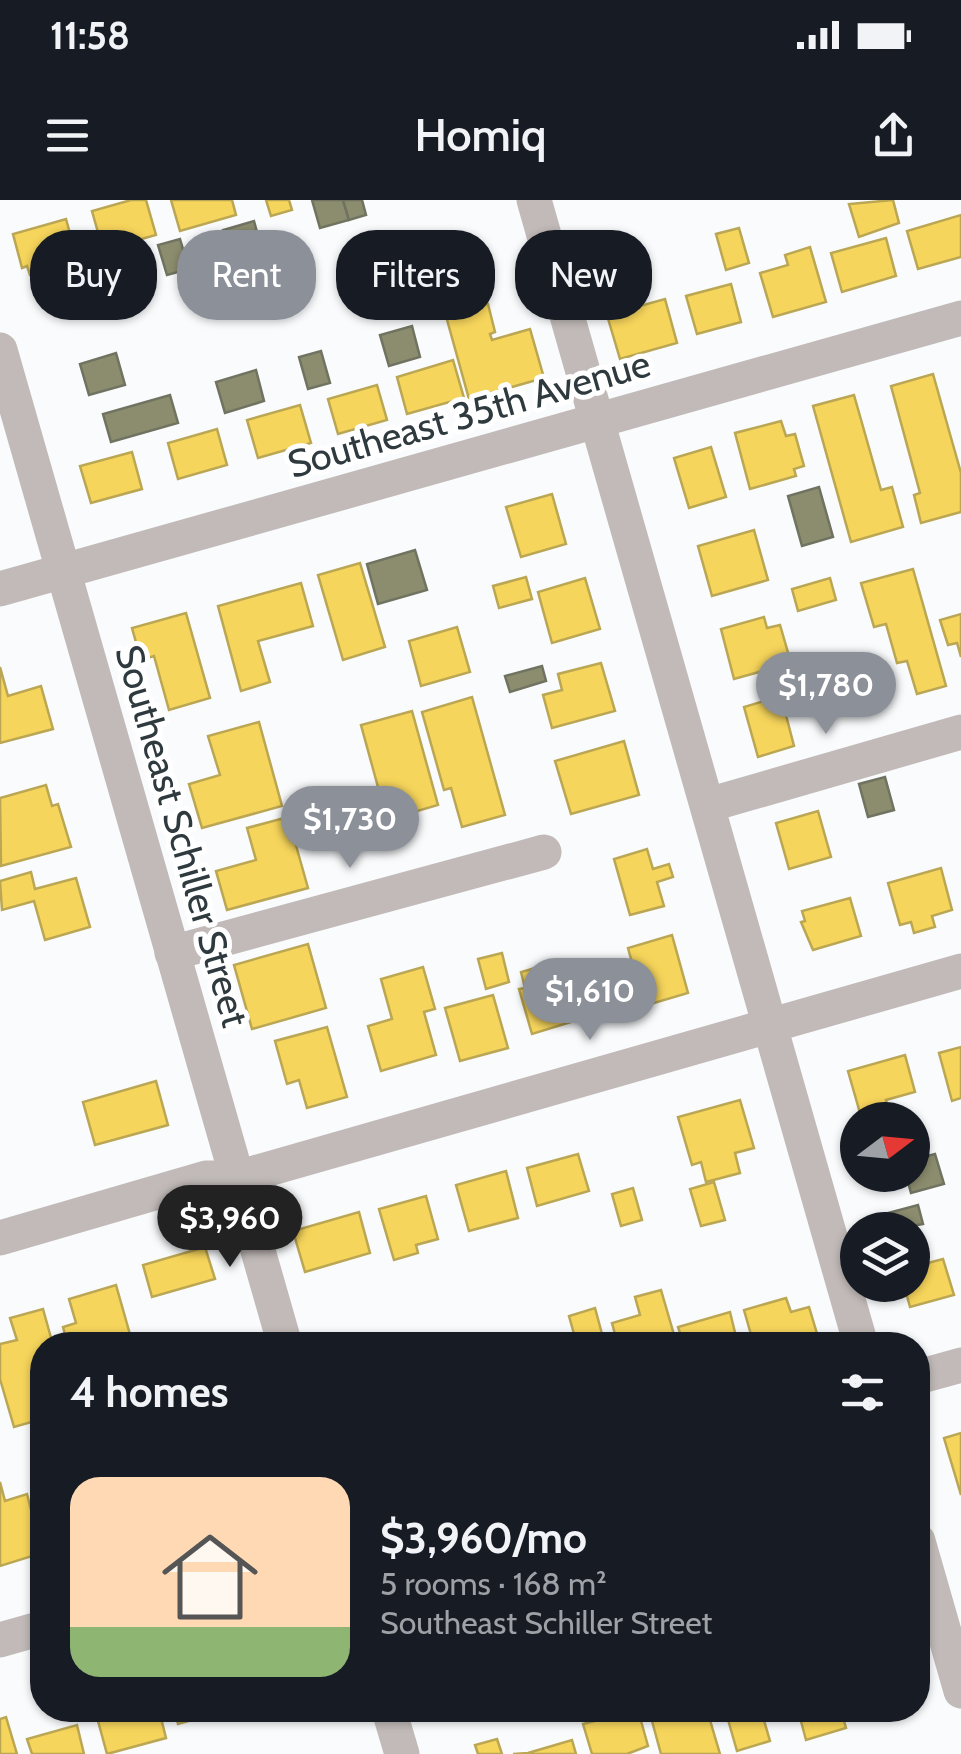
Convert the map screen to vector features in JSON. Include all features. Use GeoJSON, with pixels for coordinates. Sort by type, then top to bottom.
{"type":"FeatureCollection","features":[{"type":"Feature","properties":{"kind":"street"},"geometry":{"type":"LineString","coordinates":[[534,200],[857,1332]]}},
{"type":"Feature","properties":{"kind":"street","name":"Southeast 35th Avenue"},"geometry":{"type":"LineString","coordinates":[[0,590],[961,318]]}},
{"type":"Feature","properties":{"kind":"street","name":"Southeast Schiller Street"},"geometry":{"type":"LineString","coordinates":[[0,350],[281,1332]]}},
{"type":"Feature","properties":{"kind":"street"},"geometry":{"type":"LineString","coordinates":[[708,805],[961,732]]}},
{"type":"Feature","properties":{"kind":"street"},"geometry":{"type":"LineString","coordinates":[[172,953],[544,852]]}},
{"type":"Feature","properties":{"kind":"street"},"geometry":{"type":"LineString","coordinates":[[0,1238],[206,1178],[238,1178],[961,971]]}},
{"type":"Feature","properties":{"kind":"street"},"geometry":{"type":"LineString","coordinates":[[930,1374],[961,1365]]}},
{"type":"Feature","properties":{"kind":"street"},"geometry":{"type":"LineString","coordinates":[[930,1583],[961,1691]]}},
{"type":"Feature","properties":{"kind":"street"},"geometry":{"type":"LineString","coordinates":[[0,1640],[30,1631]]}},
{"type":"Feature","properties":{"kind":"street"},"geometry":{"type":"LineString","coordinates":[[393,1722],[402,1754]]}},
{"type":"Feature","properties":{"kind":"building: Homes"},"geometry":{"type":"Polygon","coordinates":[[[146,200],[155,230],[97,230],[92,211],[146,200]]]}},
{"type":"Feature","properties":{"kind":"building: Homes"},"geometry":{"type":"Polygon","coordinates":[[[171,200],[232,200],[236,215],[180,230],[171,200]]]}},
{"type":"Feature","properties":{"kind":"building: Homes"},"geometry":{"type":"Polygon","coordinates":[[[266,200],[289,200],[292,210],[271,216],[266,200]]]}},
{"type":"Feature","properties":{"kind":"building: Homes"},"geometry":{"type":"Polygon","coordinates":[[[893,200],[899,223],[859,237],[849,204],[893,200]]]}},
{"type":"Feature","properties":{"kind":"building: Homes"},"geometry":{"type":"Polygon","coordinates":[[[961,215],[961,257],[918,269],[907,231],[961,215]]]}},
{"type":"Feature","properties":{"kind":"building: Homes"},"geometry":{"type":"Polygon","coordinates":[[[66,219],[69,230],[30,230],[30,275],[27,266],[22,268],[13,234],[66,219]]]}},
{"type":"Feature","properties":{"kind":"building: Homes"},"geometry":{"type":"Polygon","coordinates":[[[739,228],[749,263],[726,270],[716,234],[739,228]]]}},
{"type":"Feature","properties":{"kind":"building: Homes"},"geometry":{"type":"Polygon","coordinates":[[[886,238],[896,276],[842,292],[831,253],[886,238]]]}},
{"type":"Feature","properties":{"kind":"building: Homes"},"geometry":{"type":"Polygon","coordinates":[[[810,247],[826,302],[773,317],[760,273],[788,265],[785,255],[810,247]]]}},
{"type":"Feature","properties":{"kind":"building: Homes"},"geometry":{"type":"Polygon","coordinates":[[[731,284],[741,322],[697,334],[686,296],[731,284]]]}},
{"type":"Feature","properties":{"kind":"building: Homes"},"geometry":{"type":"Polygon","coordinates":[[[665,299],[677,343],[620,359],[608,320],[652,320],[652,303],[665,299]]]}},
{"type":"Feature","properties":{"kind":"building: Homes"},"geometry":{"type":"Polygon","coordinates":[[[447,320],[492,320],[492,340],[530,329],[544,378],[469,399],[447,320]]]}},
{"type":"Feature","properties":{"kind":"building: Homes"},"geometry":{"type":"Polygon","coordinates":[[[453,360],[464,398],[407,414],[397,377],[453,360]]]}},
{"type":"Feature","properties":{"kind":"building: Homes"},"geometry":{"type":"Polygon","coordinates":[[[933,374],[961,473],[961,512],[921,523],[914,495],[920,493],[891,386],[933,374]]]}},
{"type":"Feature","properties":{"kind":"building: Homes"},"geometry":{"type":"Polygon","coordinates":[[[377,385],[387,420],[338,434],[328,399],[377,385]]]}},
{"type":"Feature","properties":{"kind":"building: Homes"},"geometry":{"type":"Polygon","coordinates":[[[854,395],[881,490],[892,487],[903,527],[851,542],[813,406],[854,395]]]}},
{"type":"Feature","properties":{"kind":"building: Homes"},"geometry":{"type":"Polygon","coordinates":[[[300,405],[311,443],[258,458],[247,420],[300,405]]]}},
{"type":"Feature","properties":{"kind":"building: Homes"},"geometry":{"type":"Polygon","coordinates":[[[781,421],[786,436],[795,434],[804,466],[794,469],[796,476],[750,489],[735,433],[781,421]]]}},
{"type":"Feature","properties":{"kind":"building: Homes"},"geometry":{"type":"Polygon","coordinates":[[[217,429],[227,465],[178,479],[168,443],[217,429]]]}},
{"type":"Feature","properties":{"kind":"building: Homes"},"geometry":{"type":"Polygon","coordinates":[[[711,447],[726,497],[689,508],[674,458],[711,447]]]}},
{"type":"Feature","properties":{"kind":"building: Homes"},"geometry":{"type":"Polygon","coordinates":[[[132,452],[142,489],[91,503],[80,466],[132,452]]]}},
{"type":"Feature","properties":{"kind":"building: Homes"},"geometry":{"type":"Polygon","coordinates":[[[552,494],[566,544],[521,557],[506,507],[552,494]]]}},
{"type":"Feature","properties":{"kind":"building: Homes"},"geometry":{"type":"Polygon","coordinates":[[[754,530],[768,580],[712,596],[698,546],[754,530]]]}},
{"type":"Feature","properties":{"kind":"building: Homes"},"geometry":{"type":"Polygon","coordinates":[[[360,563],[385,647],[343,660],[318,575],[360,563]]]}},
{"type":"Feature","properties":{"kind":"building: Homes"},"geometry":{"type":"Polygon","coordinates":[[[913,569],[946,686],[917,694],[907,661],[897,663],[886,624],[874,627],[861,583],[913,569]]]}},
{"type":"Feature","properties":{"kind":"building: Homes"},"geometry":{"type":"Polygon","coordinates":[[[526,577],[532,599],[499,608],[493,586],[526,577]]]}},
{"type":"Feature","properties":{"kind":"building: Homes"},"geometry":{"type":"Polygon","coordinates":[[[585,578],[600,629],[552,643],[538,592],[585,578]]]}},
{"type":"Feature","properties":{"kind":"building: Homes"},"geometry":{"type":"Polygon","coordinates":[[[830,578],[836,600],[798,611],[792,589],[830,578]]]}},
{"type":"Feature","properties":{"kind":"building: Homes"},"geometry":{"type":"Polygon","coordinates":[[[301,583],[313,626],[258,641],[270,682],[241,691],[218,606],[301,583]]]}},
{"type":"Feature","properties":{"kind":"building: Homes"},"geometry":{"type":"Polygon","coordinates":[[[186,613],[210,698],[169,710],[154,656],[141,660],[132,628],[186,613]]]}},
{"type":"Feature","properties":{"kind":"building: Homes"},"geometry":{"type":"Polygon","coordinates":[[[961,614],[961,657],[957,643],[948,645],[940,620],[961,614]]]}},
{"type":"Feature","properties":{"kind":"building: Homes"},"geometry":{"type":"Polygon","coordinates":[[[764,617],[767,628],[780,625],[791,663],[734,679],[721,629],[764,617]]]}},
{"type":"Feature","properties":{"kind":"building: Homes"},"geometry":{"type":"Polygon","coordinates":[[[457,627],[470,672],[421,686],[409,641],[457,627]]]}},
{"type":"Feature","properties":{"kind":"building: Homes"},"geometry":{"type":"Polygon","coordinates":[[[601,663],[615,711],[552,728],[543,695],[562,690],[558,674],[601,663]]]}},
{"type":"Feature","properties":{"kind":"building: Homes"},"geometry":{"type":"Polygon","coordinates":[[[0,667],[8,696],[41,686],[53,729],[0,743],[0,667]]]}},
{"type":"Feature","properties":{"kind":"building: Homes"},"geometry":{"type":"Polygon","coordinates":[[[781,696],[794,746],[758,757],[744,707],[781,696]]]}},
{"type":"Feature","properties":{"kind":"building: Homes"},"geometry":{"type":"Polygon","coordinates":[[[472,697],[505,815],[462,827],[451,788],[444,790],[422,712],[472,697]]]}},
{"type":"Feature","properties":{"kind":"building: Homes"},"geometry":{"type":"Polygon","coordinates":[[[412,711],[438,805],[387,820],[361,725],[412,711]]]}},
{"type":"Feature","properties":{"kind":"building: Homes"},"geometry":{"type":"Polygon","coordinates":[[[259,722],[282,806],[202,828],[189,784],[220,775],[208,736],[259,722]]]}},
{"type":"Feature","properties":{"kind":"building: Homes"},"geometry":{"type":"Polygon","coordinates":[[[624,741],[639,795],[571,814],[555,761],[624,741]]]}},
{"type":"Feature","properties":{"kind":"building: Homes"},"geometry":{"type":"Polygon","coordinates":[[[46,785],[52,806],[58,804],[71,847],[1,866],[0,798],[46,785]]]}},
{"type":"Feature","properties":{"kind":"building: Homes"},"geometry":{"type":"Polygon","coordinates":[[[818,811],[831,857],[789,869],[776,823],[818,811]]]}},
{"type":"Feature","properties":{"kind":"building: Homes"},"geometry":{"type":"Polygon","coordinates":[[[288,817],[308,888],[227,910],[216,871],[256,860],[247,828],[288,817]]]}},
{"type":"Feature","properties":{"kind":"building: Homes"},"geometry":{"type":"Polygon","coordinates":[[[647,849],[653,869],[669,864],[673,877],[657,882],[664,906],[630,915],[614,859],[647,849]]]}},
{"type":"Feature","properties":{"kind":"building: Homes"},"geometry":{"type":"Polygon","coordinates":[[[941,868],[952,910],[932,916],[935,927],[914,933],[911,922],[900,925],[888,883],[941,868]]]}},
{"type":"Feature","properties":{"kind":"building: Homes"},"geometry":{"type":"Polygon","coordinates":[[[31,872],[35,889],[76,878],[90,927],[45,940],[34,901],[2,910],[0,881],[31,872]]]}},
{"type":"Feature","properties":{"kind":"building: Homes"},"geometry":{"type":"Polygon","coordinates":[[[850,898],[861,936],[813,950],[801,922],[805,921],[802,911],[850,898]]]}},
{"type":"Feature","properties":{"kind":"building: Homes"},"geometry":{"type":"Polygon","coordinates":[[[672,935],[688,993],[644,1006],[628,948],[672,935]]]}},
{"type":"Feature","properties":{"kind":"building: Homes"},"geometry":{"type":"Polygon","coordinates":[[[308,944],[326,1008],[252,1029],[234,965],[308,944]]]}},
{"type":"Feature","properties":{"kind":"building: Homes"},"geometry":{"type":"Polygon","coordinates":[[[502,953],[509,982],[486,989],[478,959],[502,953]]]}},
{"type":"Feature","properties":{"kind":"building: Homes"},"geometry":{"type":"Polygon","coordinates":[[[552,963],[556,979],[568,975],[581,1019],[532,1034],[519,989],[525,988],[521,972],[552,963]]]}},
{"type":"Feature","properties":{"kind":"building: Homes"},"geometry":{"type":"Polygon","coordinates":[[[423,967],[435,1009],[424,1012],[436,1055],[381,1071],[368,1026],[392,1019],[381,979],[423,967]]]}},
{"type":"Feature","properties":{"kind":"building: Homes"},"geometry":{"type":"Polygon","coordinates":[[[493,995],[508,1048],[460,1061],[445,1008],[493,995]]]}},
{"type":"Feature","properties":{"kind":"building: Homes"},"geometry":{"type":"Polygon","coordinates":[[[327,1027],[347,1097],[307,1108],[299,1080],[287,1084],[275,1041],[327,1027]]]}},
{"type":"Feature","properties":{"kind":"building: Homes"},"geometry":{"type":"Polygon","coordinates":[[[961,1047],[961,1098],[952,1101],[939,1053],[961,1047]]]}},
{"type":"Feature","properties":{"kind":"building: Homes"},"geometry":{"type":"Polygon","coordinates":[[[905,1055],[915,1092],[886,1102],[857,1102],[848,1071],[905,1055]]]}},
{"type":"Feature","properties":{"kind":"building: Homes"},"geometry":{"type":"Polygon","coordinates":[[[156,1081],[168,1125],[95,1145],[83,1102],[156,1081]]]}},
{"type":"Feature","properties":{"kind":"building: Homes"},"geometry":{"type":"Polygon","coordinates":[[[740,1100],[754,1148],[735,1153],[740,1173],[706,1182],[701,1162],[692,1165],[678,1117],[740,1100]]]}},
{"type":"Feature","properties":{"kind":"building: Homes"},"geometry":{"type":"Polygon","coordinates":[[[578,1154],[589,1191],[537,1206],[527,1168],[578,1154]]]}},
{"type":"Feature","properties":{"kind":"building: Homes"},"geometry":{"type":"Polygon","coordinates":[[[506,1171],[518,1218],[469,1231],[456,1185],[506,1171]]]}},
{"type":"Feature","properties":{"kind":"building: Homes"},"geometry":{"type":"Polygon","coordinates":[[[714,1182],[725,1220],[701,1226],[690,1189],[714,1182]]]}},
{"type":"Feature","properties":{"kind":"building: Homes"},"geometry":{"type":"Polygon","coordinates":[[[633,1188],[642,1220],[621,1226],[612,1194],[633,1188]]]}},
{"type":"Feature","properties":{"kind":"building: Homes"},"geometry":{"type":"Polygon","coordinates":[[[426,1196],[438,1239],[416,1245],[418,1253],[394,1260],[379,1209],[426,1196]]]}},
{"type":"Feature","properties":{"kind":"building: Homes"},"geometry":{"type":"Polygon","coordinates":[[[359,1212],[370,1253],[305,1272],[293,1231],[359,1212]]]}},
{"type":"Feature","properties":{"kind":"building: Homes"},"geometry":{"type":"Polygon","coordinates":[[[205,1247],[215,1279],[152,1297],[143,1265],[205,1247]]]}},
{"type":"Feature","properties":{"kind":"building: Homes"},"geometry":{"type":"Polygon","coordinates":[[[943,1259],[954,1295],[930,1302],[930,1262],[943,1259]]]}},
{"type":"Feature","properties":{"kind":"building: Homes"},"geometry":{"type":"Polygon","coordinates":[[[116,1285],[129,1332],[64,1332],[63,1327],[76,1323],[69,1299],[116,1285]]]}},
{"type":"Feature","properties":{"kind":"building: Homes"},"geometry":{"type":"Polygon","coordinates":[[[661,1290],[673,1332],[614,1332],[612,1323],[640,1315],[635,1297],[661,1290]]]}},
{"type":"Feature","properties":{"kind":"building: Homes"},"geometry":{"type":"Polygon","coordinates":[[[786,1298],[791,1312],[809,1307],[816,1332],[750,1332],[744,1310],[786,1298]]]}},
{"type":"Feature","properties":{"kind":"building: Homes"},"geometry":{"type":"Polygon","coordinates":[[[595,1308],[601,1332],[573,1332],[569,1316],[595,1308]]]}},
{"type":"Feature","properties":{"kind":"building: Homes"},"geometry":{"type":"Polygon","coordinates":[[[43,1309],[49,1332],[30,1332],[30,1422],[14,1427],[0,1379],[0,1344],[17,1340],[10,1318],[43,1309]]]}},
{"type":"Feature","properties":{"kind":"building: Homes"},"geometry":{"type":"Polygon","coordinates":[[[730,1312],[735,1332],[680,1332],[678,1327],[730,1312]]]}},
{"type":"Feature","properties":{"kind":"building: Homes"},"geometry":{"type":"Polygon","coordinates":[[[961,1433],[961,1495],[944,1438],[961,1433]]]}},
{"type":"Feature","properties":{"kind":"building: Homes"},"geometry":{"type":"Polygon","coordinates":[[[0,1482],[5,1501],[27,1494],[30,1557],[0,1566],[0,1482]]]}},
{"type":"Feature","properties":{"kind":"building: Homes"},"geometry":{"type":"Polygon","coordinates":[[[6,1717],[17,1754],[0,1754],[0,1719],[6,1717]]]}},
{"type":"Feature","properties":{"kind":"building: Homes"},"geometry":{"type":"Polygon","coordinates":[[[98,1722],[162,1722],[166,1738],[107,1754],[98,1722]]]}},
{"type":"Feature","properties":{"kind":"building: Homes"},"geometry":{"type":"Polygon","coordinates":[[[641,1722],[648,1746],[627,1754],[592,1754],[583,1724],[641,1722]]]}},
{"type":"Feature","properties":{"kind":"building: Homes"},"geometry":{"type":"Polygon","coordinates":[[[652,1722],[711,1722],[720,1754],[661,1754],[652,1722]]]}},
{"type":"Feature","properties":{"kind":"building: Homes"},"geometry":{"type":"Polygon","coordinates":[[[729,1722],[764,1722],[770,1741],[737,1751],[729,1722]]]}},
{"type":"Feature","properties":{"kind":"building: Homes"},"geometry":{"type":"Polygon","coordinates":[[[801,1722],[844,1722],[846,1728],[806,1740],[801,1722]]]}},
{"type":"Feature","properties":{"kind":"building: Homes"},"geometry":{"type":"Polygon","coordinates":[[[77,1725],[84,1754],[32,1754],[27,1739],[77,1725]]]}},
{"type":"Feature","properties":{"kind":"building: Homes"},"geometry":{"type":"Polygon","coordinates":[[[497,1739],[502,1754],[478,1754],[475,1745],[497,1739]]]}},
{"type":"Feature","properties":{"kind":"building: Homes"},"geometry":{"type":"Polygon","coordinates":[[[572,1740],[576,1754],[513,1754],[528,1753],[572,1740]]]}},
{"type":"Feature","properties":{"kind":"building: Industry"},"geometry":{"type":"Polygon","coordinates":[[[312,200],[343,200],[349,220],[320,228],[312,200]]]}},
{"type":"Feature","properties":{"kind":"building: Industry"},"geometry":{"type":"Polygon","coordinates":[[[343,200],[362,200],[366,215],[349,220],[343,200]]]}},
{"type":"Feature","properties":{"kind":"building: Industry"},"geometry":{"type":"Polygon","coordinates":[[[254,221],[256,230],[223,230],[254,221]]]}},
{"type":"Feature","properties":{"kind":"building: Industry"},"geometry":{"type":"Polygon","coordinates":[[[177,240],[177,272],[167,275],[158,245],[177,240]]]}},
{"type":"Feature","properties":{"kind":"building: Industry"},"geometry":{"type":"Polygon","coordinates":[[[412,326],[420,357],[389,366],[380,335],[412,326]]]}},
{"type":"Feature","properties":{"kind":"building: Industry"},"geometry":{"type":"Polygon","coordinates":[[[321,351],[330,383],[308,389],[299,357],[321,351]]]}},
{"type":"Feature","properties":{"kind":"building: Industry"},"geometry":{"type":"Polygon","coordinates":[[[116,353],[125,385],[89,395],[80,364],[116,353]]]}},
{"type":"Feature","properties":{"kind":"building: Industry"},"geometry":{"type":"Polygon","coordinates":[[[256,370],[264,401],[225,413],[216,382],[256,370]]]}},
{"type":"Feature","properties":{"kind":"building: Industry"},"geometry":{"type":"Polygon","coordinates":[[[170,395],[178,423],[111,442],[103,414],[170,395]]]}},
{"type":"Feature","properties":{"kind":"building: Industry"},"geometry":{"type":"Polygon","coordinates":[[[819,487],[833,537],[802,546],[788,496],[819,487]]]}},
{"type":"Feature","properties":{"kind":"building: Industry"},"geometry":{"type":"Polygon","coordinates":[[[415,550],[427,590],[378,604],[367,564],[415,550]]]}},
{"type":"Feature","properties":{"kind":"building: Industry"},"geometry":{"type":"Polygon","coordinates":[[[542,666],[546,681],[510,692],[505,676],[542,666]]]}},
{"type":"Feature","properties":{"kind":"building: Industry"},"geometry":{"type":"Polygon","coordinates":[[[817,673],[824,700],[802,707],[794,679],[817,673]]]}},
{"type":"Feature","properties":{"kind":"building: Industry"},"geometry":{"type":"Polygon","coordinates":[[[885,777],[894,810],[868,817],[859,784],[885,777]]]}},
{"type":"Feature","properties":{"kind":"building: Industry"},"geometry":{"type":"Polygon","coordinates":[[[609,971],[617,1004],[595,1010],[586,977],[609,971]]]}},
{"type":"Feature","properties":{"kind":"building: Industry"},"geometry":{"type":"Polygon","coordinates":[[[935,1154],[944,1184],[930,1188],[930,1155],[935,1154]]]}},
{"type":"Feature","properties":{"kind":"building: Industry"},"geometry":{"type":"Polygon","coordinates":[[[918,1205],[920,1212],[892,1212],[918,1205]]]}}]}
